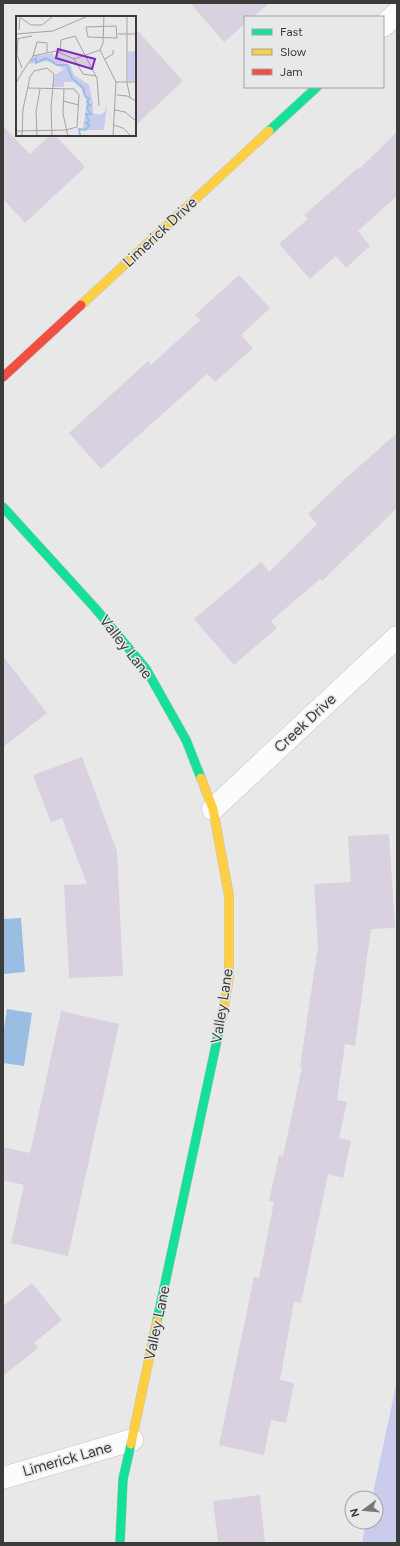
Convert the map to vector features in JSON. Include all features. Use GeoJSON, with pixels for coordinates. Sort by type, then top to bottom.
{"type":"FeatureCollection","features":[{"type":"Feature","properties":{"kind":"street"},"geometry":{"type":"LineString","coordinates":[[384,25],[397,13]]}},
{"type":"Feature","properties":{"kind":"street","name":"Limerick Drive"},"geometry":{"type":"LineString","coordinates":[[3,377],[316,88]]}},
{"type":"Feature","properties":{"kind":"street","name":"Valley Lane"},"geometry":{"type":"LineString","coordinates":[[3,506],[95,608],[146,669],[186,740],[212,809],[229,896],[229,978],[216,1046],[123,1478],[120,1543]]}},
{"type":"Feature","properties":{"kind":"street","name":"Creek Drive"},"geometry":{"type":"LineString","coordinates":[[212,809],[397,636]]}},
{"type":"Feature","properties":{"kind":"street","name":"Limerick Lane"},"geometry":{"type":"LineString","coordinates":[[3,1478],[132,1440]]}},
{"type":"Feature","properties":{"kind":"shaded area"},"geometry":{"type":"Polygon","coordinates":[[[21,918],[25,972],[3,974],[3,919],[21,918]]]}},
{"type":"Feature","properties":{"kind":"shaded area"},"geometry":{"type":"Polygon","coordinates":[[[7,1009],[32,1013],[24,1066],[3,1063],[3,1034],[7,1009]]]}},
{"type":"Feature","properties":{"kind":"shaded area"},"geometry":{"type":"Polygon","coordinates":[[[397,1381],[397,1543],[362,1543],[364,1530],[384,1530],[384,1490],[374,1490],[397,1381]]]}},
{"type":"Feature","properties":{"kind":"building"},"geometry":{"type":"Polygon","coordinates":[[[190,3],[269,3],[254,16],[244,16],[244,25],[224,42],[190,3]]]}},
{"type":"Feature","properties":{"kind":"building"},"geometry":{"type":"Polygon","coordinates":[[[136,29],[183,81],[136,125],[136,29]]]}},
{"type":"Feature","properties":{"kind":"building"},"geometry":{"type":"Polygon","coordinates":[[[3,126],[30,154],[49,136],[56,136],[85,167],[25,223],[3,199],[3,126]]]}},
{"type":"Feature","properties":{"kind":"building"},"geometry":{"type":"Polygon","coordinates":[[[397,132],[397,196],[358,231],[370,246],[346,268],[336,256],[310,279],[279,244],[308,219],[304,215],[358,168],[359,169],[397,132]]]}},
{"type":"Feature","properties":{"kind":"building"},"geometry":{"type":"Polygon","coordinates":[[[239,275],[270,308],[241,335],[253,348],[215,382],[207,374],[101,469],[69,433],[148,361],[151,365],[200,320],[195,315],[239,275]]]}},
{"type":"Feature","properties":{"kind":"building"},"geometry":{"type":"Polygon","coordinates":[[[397,433],[397,508],[322,581],[320,579],[271,621],[277,628],[234,665],[194,619],[261,562],[269,572],[317,524],[308,514],[397,433]]]}},
{"type":"Feature","properties":{"kind":"building"},"geometry":{"type":"Polygon","coordinates":[[[3,656],[47,713],[3,747],[3,656]]]}},
{"type":"Feature","properties":{"kind":"building"},"geometry":{"type":"Polygon","coordinates":[[[82,757],[117,851],[123,976],[69,978],[64,885],[87,884],[62,818],[51,823],[33,775],[82,757]]]}},
{"type":"Feature","properties":{"kind":"building"},"geometry":{"type":"Polygon","coordinates":[[[389,834],[395,928],[371,929],[355,1046],[345,1044],[337,1100],[347,1102],[339,1138],[351,1141],[343,1178],[328,1174],[301,1303],[294,1302],[280,1380],[294,1383],[286,1423],[271,1420],[264,1455],[219,1445],[254,1277],[259,1278],[274,1202],[269,1201],[279,1155],[283,1156],[302,1067],[300,1067],[318,946],[314,884],[351,882],[348,836],[389,834]]]}},
{"type":"Feature","properties":{"kind":"building"},"geometry":{"type":"Polygon","coordinates":[[[61,1011],[119,1024],[68,1256],[11,1243],[24,1185],[3,1180],[3,1147],[30,1153],[61,1011]]]}},
{"type":"Feature","properties":{"kind":"building"},"geometry":{"type":"Polygon","coordinates":[[[32,1283],[62,1320],[34,1343],[38,1348],[3,1376],[3,1306],[32,1283]]]}},
{"type":"Feature","properties":{"kind":"building"},"geometry":{"type":"Polygon","coordinates":[[[260,1495],[265,1543],[218,1543],[213,1501],[260,1495]]]}},
{"type":"Feature","properties":{"kind":"traffic: fast"},"geometry":{"type":"LineString","coordinates":[[269,131],[316,88]]}},
{"type":"Feature","properties":{"kind":"traffic: fast"},"geometry":{"type":"LineString","coordinates":[[3,507],[95,608],[146,669],[186,740],[201,778]]}},
{"type":"Feature","properties":{"kind":"traffic: fast"},"geometry":{"type":"LineString","coordinates":[[157,1321],[223,1012]]}},
{"type":"Feature","properties":{"kind":"traffic: fast"},"geometry":{"type":"LineString","coordinates":[[120,1543],[123,1479],[131,1444]]}},
{"type":"Feature","properties":{"kind":"traffic: slow"},"geometry":{"type":"LineString","coordinates":[[81,305],[269,131]]}},
{"type":"Feature","properties":{"kind":"traffic: slow"},"geometry":{"type":"LineString","coordinates":[[201,778],[213,809],[229,896],[229,978],[223,1012]]}},
{"type":"Feature","properties":{"kind":"traffic: slow"},"geometry":{"type":"LineString","coordinates":[[131,1444],[157,1321]]}},
{"type":"Feature","properties":{"kind":"traffic: jam"},"geometry":{"type":"LineString","coordinates":[[3,377],[81,305]]}}]}
